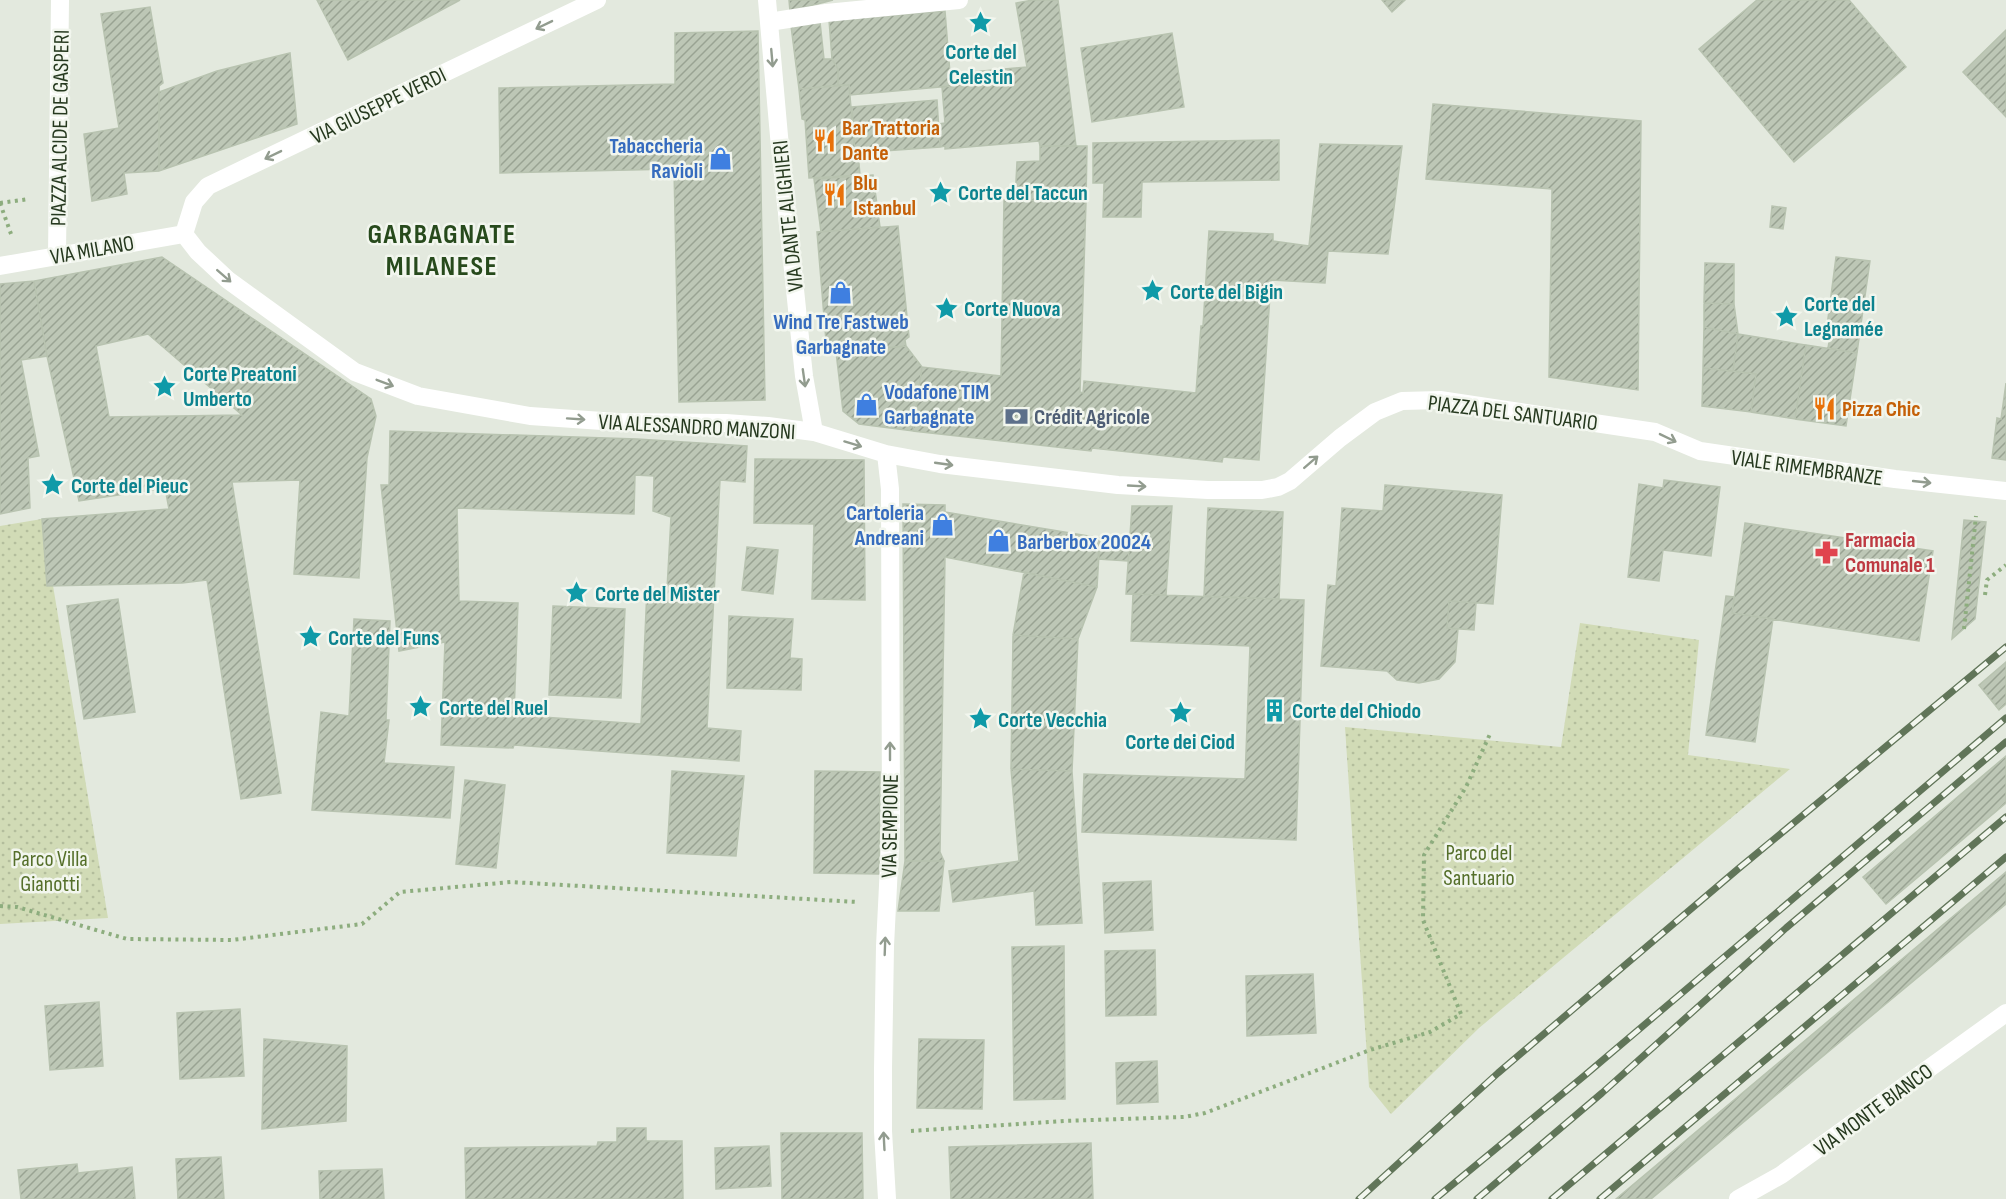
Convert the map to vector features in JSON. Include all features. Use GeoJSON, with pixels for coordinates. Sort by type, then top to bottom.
{"type":"FeatureCollection","features":[{"type":"Feature","properties":{"kind":"street","name":"PIAZZA ALCIDE DE GASPERI"},"geometry":{"type":"LineString","coordinates":[[57,255],[60,0]]}},
{"type":"Feature","properties":{"kind":"street","name":"VIA GIUSEPPE VERDI"},"geometry":{"type":"LineString","coordinates":[[184,234],[194,202],[208,186],[597,0]]}},
{"type":"Feature","properties":{"kind":"street","name":"VIA DANTE ALIGHIERI"},"geometry":{"type":"LineString","coordinates":[[767,0],[804,376],[813,432]]}},
{"type":"Feature","properties":{"kind":"street"},"geometry":{"type":"LineString","coordinates":[[769,22],[826,13],[959,0]]}},
{"type":"Feature","properties":{"kind":"street","name":"VIA MILANO"},"geometry":{"type":"LineString","coordinates":[[0,266],[184,234]]}},
{"type":"Feature","properties":{"kind":"street","name":"VIA ALESSANDRO MANZONI"},"geometry":{"type":"LineString","coordinates":[[184,234],[198,252],[228,280],[355,372],[418,396],[530,416],[617,422],[726,423],[813,432],[886,454],[940,464],[1118,485],[1208,490],[1262,490]]}},
{"type":"Feature","properties":{"kind":"street","name":"PIAZZA DEL SANTUARIO"},"geometry":{"type":"LineString","coordinates":[[1262,490],[1278,487],[1290,481],[1340,438],[1375,412],[1402,401],[1440,400],[1612,424]]}},
{"type":"Feature","properties":{"kind":"street","name":"VIALE RIMEMBRANZE"},"geometry":{"type":"LineString","coordinates":[[1612,424],[1655,432],[1700,451],[1895,479],[2006,491]]}},
{"type":"Feature","properties":{"kind":"street","name":"VIA SEMPIONE"},"geometry":{"type":"LineString","coordinates":[[886,454],[890,489],[891,825],[887,904],[883,1131],[886,1199]]}},
{"type":"Feature","properties":{"kind":"street","name":"VIA MONTE BIANCO"},"geometry":{"type":"LineString","coordinates":[[1738,1199],[1781,1175],[2006,1013]]}},
{"type":"Feature","properties":{"kind":"path"},"geometry":{"type":"LineString","coordinates":[[1964,629],[1975,521]]}},
{"type":"Feature","properties":{"kind":"path"},"geometry":{"type":"LineString","coordinates":[[1985,596],[1987,580],[2006,565]]}},
{"type":"Feature","properties":{"kind":"path"},"geometry":{"type":"LineString","coordinates":[[883,1131],[1184,1117],[1204,1113],[1370,1050],[1430,1032],[1461,1014],[1423,920],[1424,855],[1466,787],[1490,734]]}},
{"type":"Feature","properties":{"kind":"path"},"geometry":{"type":"LineString","coordinates":[[0,906],[17,907],[127,939],[232,940],[362,924],[400,892],[511,882],[887,904]]}},
{"type":"Feature","properties":{"kind":"green space","name":"Parco Villa Gianotti"},"geometry":{"type":"Polygon","coordinates":[[[42,519],[108,918],[0,924],[0,526],[42,519]]]}},
{"type":"Feature","properties":{"kind":"green space","name":"Parco del Santuario"},"geometry":{"type":"Polygon","coordinates":[[[1580,623],[1699,640],[1688,755],[1790,769],[1479,1028],[1391,1114],[1369,1087],[1345,727],[1561,747],[1580,623]]]}},
{"type":"Feature","properties":{"kind":"building"},"geometry":{"type":"Polygon","coordinates":[[[317,0],[460,0],[348,60],[317,0]]]}},
{"type":"Feature","properties":{"kind":"building"},"geometry":{"type":"Polygon","coordinates":[[[789,0],[833,0],[790,11],[789,0]]]}},
{"type":"Feature","properties":{"kind":"building"},"geometry":{"type":"Polygon","coordinates":[[[1058,0],[1076,146],[1040,146],[1039,141],[945,149],[945,146],[940,147],[939,124],[945,123],[942,87],[951,86],[950,74],[1027,67],[1016,3],[1058,0]]]}},
{"type":"Feature","properties":{"kind":"building"},"geometry":{"type":"Polygon","coordinates":[[[1382,0],[1405,0],[1392,12],[1382,0]]]}},
{"type":"Feature","properties":{"kind":"building"},"geometry":{"type":"Polygon","coordinates":[[[1757,0],[1849,0],[1906,67],[1794,162],[1699,49],[1757,0]]]}},
{"type":"Feature","properties":{"kind":"building"},"geometry":{"type":"Polygon","coordinates":[[[150,7],[163,83],[159,86],[159,171],[124,173],[127,194],[92,201],[84,134],[119,128],[101,14],[150,7]]]}},
{"type":"Feature","properties":{"kind":"building"},"geometry":{"type":"Polygon","coordinates":[[[945,11],[951,86],[850,95],[849,85],[838,85],[838,69],[832,59],[829,20],[945,11]]]}},
{"type":"Feature","properties":{"kind":"building"},"geometry":{"type":"Polygon","coordinates":[[[820,22],[824,59],[832,59],[838,69],[838,85],[799,89],[791,26],[820,22]]]}},
{"type":"Feature","properties":{"kind":"building"},"geometry":{"type":"Polygon","coordinates":[[[2006,30],[2006,117],[1963,72],[2006,30]]]}},
{"type":"Feature","properties":{"kind":"building"},"geometry":{"type":"Polygon","coordinates":[[[758,31],[765,400],[679,402],[674,169],[500,173],[499,88],[675,84],[675,33],[758,31]]]}},
{"type":"Feature","properties":{"kind":"building"},"geometry":{"type":"Polygon","coordinates":[[[1172,33],[1184,107],[1092,122],[1081,48],[1172,33]]]}},
{"type":"Feature","properties":{"kind":"building"},"geometry":{"type":"Polygon","coordinates":[[[290,53],[297,124],[159,171],[159,92],[217,71],[290,53]]]}},
{"type":"Feature","properties":{"kind":"building"},"geometry":{"type":"Polygon","coordinates":[[[849,85],[855,153],[858,153],[860,175],[809,178],[805,120],[802,119],[799,89],[849,85]]]}},
{"type":"Feature","properties":{"kind":"building"},"geometry":{"type":"Polygon","coordinates":[[[937,100],[940,147],[855,153],[852,107],[937,100]]]}},
{"type":"Feature","properties":{"kind":"building"},"geometry":{"type":"Polygon","coordinates":[[[1433,104],[1641,121],[1638,390],[1549,377],[1552,189],[1426,179],[1433,104]]]}},
{"type":"Feature","properties":{"kind":"building"},"geometry":{"type":"Polygon","coordinates":[[[1279,140],[1279,180],[1142,182],[1141,217],[1103,217],[1104,183],[1093,183],[1093,143],[1279,140]]]}},
{"type":"Feature","properties":{"kind":"building"},"geometry":{"type":"Polygon","coordinates":[[[1320,144],[1402,146],[1388,254],[1328,251],[1325,283],[1271,280],[1259,460],[1223,457],[1222,462],[1092,448],[1091,451],[913,431],[922,367],[1001,376],[1004,200],[1086,202],[1080,392],[1083,393],[1084,381],[1196,393],[1209,231],[1273,234],[1273,241],[1309,246],[1320,144]]]}},
{"type":"Feature","properties":{"kind":"building"},"geometry":{"type":"Polygon","coordinates":[[[1040,146],[1087,146],[1086,202],[1015,200],[1017,162],[1040,161],[1040,146]]]}},
{"type":"Feature","properties":{"kind":"building"},"geometry":{"type":"Polygon","coordinates":[[[873,175],[880,227],[821,232],[814,179],[873,175]]]}},
{"type":"Feature","properties":{"kind":"building"},"geometry":{"type":"Polygon","coordinates":[[[1772,206],[1786,208],[1783,229],[1770,227],[1772,206]]]}},
{"type":"Feature","properties":{"kind":"building"},"geometry":{"type":"Polygon","coordinates":[[[898,226],[909,337],[905,340],[906,346],[827,353],[817,232],[898,226]]]}},
{"type":"Feature","properties":{"kind":"building"},"geometry":{"type":"Polygon","coordinates":[[[162,257],[371,399],[376,416],[367,458],[359,578],[294,574],[300,480],[232,482],[281,793],[241,799],[207,580],[182,583],[47,586],[42,519],[169,509],[165,488],[79,501],[47,356],[34,281],[162,257]],[[148,334],[96,346],[109,417],[242,415],[148,334]]]}},
{"type":"Feature","properties":{"kind":"building"},"geometry":{"type":"Polygon","coordinates":[[[1836,257],[1870,261],[1860,331],[1827,326],[1836,257]]]}},
{"type":"Feature","properties":{"kind":"building"},"geometry":{"type":"Polygon","coordinates":[[[1705,263],[1734,264],[1734,304],[1704,303],[1705,263]]]}},
{"type":"Feature","properties":{"kind":"building"},"geometry":{"type":"Polygon","coordinates":[[[34,281],[47,356],[21,360],[39,456],[28,458],[30,508],[0,514],[0,284],[34,281]]]}},
{"type":"Feature","properties":{"kind":"building"},"geometry":{"type":"Polygon","coordinates":[[[1704,303],[1734,304],[1738,334],[1704,327],[1704,303]]]}},
{"type":"Feature","properties":{"kind":"building"},"geometry":{"type":"Polygon","coordinates":[[[1832,326],[1860,331],[1857,353],[1828,348],[1832,326]]]}},
{"type":"Feature","properties":{"kind":"building"},"geometry":{"type":"Polygon","coordinates":[[[1704,327],[1738,334],[1733,371],[1703,368],[1704,327]]]}},
{"type":"Feature","properties":{"kind":"building"},"geometry":{"type":"Polygon","coordinates":[[[1738,334],[1806,345],[1795,419],[1751,412],[1756,374],[1733,371],[1738,334]]]}},
{"type":"Feature","properties":{"kind":"building"},"geometry":{"type":"Polygon","coordinates":[[[1806,345],[1857,353],[1846,426],[1795,419],[1806,345]]]}},
{"type":"Feature","properties":{"kind":"building"},"geometry":{"type":"Polygon","coordinates":[[[906,346],[922,367],[913,431],[859,424],[843,411],[836,352],[906,346]]]}},
{"type":"Feature","properties":{"kind":"building"},"geometry":{"type":"Polygon","coordinates":[[[1703,368],[1756,374],[1751,412],[1702,406],[1703,368]]]}},
{"type":"Feature","properties":{"kind":"building"},"geometry":{"type":"Polygon","coordinates":[[[2006,383],[2006,460],[1992,458],[1997,418],[2001,419],[2006,383]]]}},
{"type":"Feature","properties":{"kind":"building"},"geometry":{"type":"Polygon","coordinates":[[[390,431],[637,439],[747,446],[745,482],[720,480],[707,728],[741,731],[739,761],[514,745],[513,748],[441,745],[445,642],[399,651],[381,485],[389,485],[390,431]],[[635,475],[634,514],[457,508],[459,601],[518,603],[514,715],[641,724],[647,589],[667,589],[671,517],[653,511],[654,476],[635,475]]]}},
{"type":"Feature","properties":{"kind":"building"},"geometry":{"type":"Polygon","coordinates":[[[755,459],[864,460],[865,600],[812,599],[814,524],[754,523],[755,459]]]}},
{"type":"Feature","properties":{"kind":"building"},"geometry":{"type":"Polygon","coordinates":[[[1664,480],[1720,487],[1711,556],[1663,550],[1659,581],[1628,577],[1639,484],[1663,488],[1664,480]]]}},
{"type":"Feature","properties":{"kind":"building"},"geometry":{"type":"Polygon","coordinates":[[[1385,485],[1502,495],[1493,604],[1449,601],[1447,628],[1458,629],[1455,662],[1439,679],[1419,683],[1397,680],[1387,671],[1321,666],[1328,585],[1336,586],[1342,508],[1383,511],[1385,485]]]}},
{"type":"Feature","properties":{"kind":"building"},"geometry":{"type":"Polygon","coordinates":[[[903,504],[945,505],[945,512],[1100,538],[1097,587],[945,557],[940,852],[944,861],[905,861],[903,504]]]}},
{"type":"Feature","properties":{"kind":"building"},"geometry":{"type":"Polygon","coordinates":[[[1132,506],[1172,506],[1166,595],[1126,594],[1132,506]]]}},
{"type":"Feature","properties":{"kind":"building"},"geometry":{"type":"Polygon","coordinates":[[[1208,508],[1283,512],[1279,599],[1204,596],[1208,508]]]}},
{"type":"Feature","properties":{"kind":"building"},"geometry":{"type":"Polygon","coordinates":[[[1964,520],[1986,522],[1975,619],[1952,639],[1964,520]]]}},
{"type":"Feature","properties":{"kind":"building"},"geometry":{"type":"Polygon","coordinates":[[[1745,523],[1933,551],[1919,641],[1732,613],[1745,523]]]}},
{"type":"Feature","properties":{"kind":"building"},"geometry":{"type":"Polygon","coordinates":[[[747,547],[778,550],[773,594],[742,590],[747,547]]]}},
{"type":"Feature","properties":{"kind":"building"},"geometry":{"type":"Polygon","coordinates":[[[1099,548],[1129,550],[1128,561],[1098,559],[1099,548]]]}},
{"type":"Feature","properties":{"kind":"building"},"geometry":{"type":"Polygon","coordinates":[[[1024,572],[1097,587],[1078,639],[1013,635],[1024,572]]]}},
{"type":"Feature","properties":{"kind":"building","name":"Corte del Chiodo"},"geometry":{"type":"Polygon","coordinates":[[[1133,594],[1304,600],[1296,840],[1082,832],[1084,774],[1245,779],[1250,646],[1131,641],[1133,594]]]}},
{"type":"Feature","properties":{"kind":"building"},"geometry":{"type":"Polygon","coordinates":[[[1726,596],[1734,597],[1732,613],[1773,619],[1755,742],[1706,735],[1726,596]]]}},
{"type":"Feature","properties":{"kind":"building"},"geometry":{"type":"Polygon","coordinates":[[[118,599],[135,712],[84,719],[67,606],[118,599]]]}},
{"type":"Feature","properties":{"kind":"building"},"geometry":{"type":"Polygon","coordinates":[[[1449,601],[1476,603],[1474,630],[1447,628],[1449,601]]]}},
{"type":"Feature","properties":{"kind":"building"},"geometry":{"type":"Polygon","coordinates":[[[553,606],[625,609],[621,698],[549,695],[553,606]]]}},
{"type":"Feature","properties":{"kind":"building"},"geometry":{"type":"Polygon","coordinates":[[[729,616],[793,619],[790,658],[802,659],[801,690],[727,688],[729,616]]]}},
{"type":"Feature","properties":{"kind":"building"},"geometry":{"type":"Polygon","coordinates":[[[354,619],[390,621],[386,720],[389,720],[384,763],[454,767],[450,818],[312,810],[321,712],[349,716],[354,619]]]}},
{"type":"Feature","properties":{"kind":"building"},"geometry":{"type":"Polygon","coordinates":[[[1013,635],[1078,639],[1072,771],[1011,769],[1013,635]]]}},
{"type":"Feature","properties":{"kind":"building"},"geometry":{"type":"Polygon","coordinates":[[[2006,662],[2006,704],[1999,710],[1979,685],[2006,662]]]}},
{"type":"Feature","properties":{"kind":"building"},"geometry":{"type":"Polygon","coordinates":[[[2006,756],[2006,803],[1886,904],[1863,877],[2006,756]]]}},
{"type":"Feature","properties":{"kind":"building"},"geometry":{"type":"Polygon","coordinates":[[[1011,769],[1072,771],[1082,923],[1036,925],[1034,891],[953,902],[949,871],[1019,861],[1011,769]]]}},
{"type":"Feature","properties":{"kind":"building"},"geometry":{"type":"Polygon","coordinates":[[[672,771],[744,776],[736,856],[667,853],[672,771]]]}},
{"type":"Feature","properties":{"kind":"building"},"geometry":{"type":"Polygon","coordinates":[[[815,771],[880,772],[879,874],[814,873],[815,771]]]}},
{"type":"Feature","properties":{"kind":"building"},"geometry":{"type":"Polygon","coordinates":[[[465,780],[505,785],[496,868],[456,864],[465,780]]]}},
{"type":"Feature","properties":{"kind":"building"},"geometry":{"type":"Polygon","coordinates":[[[905,861],[944,861],[939,911],[898,911],[905,861]]]}},
{"type":"Feature","properties":{"kind":"building"},"geometry":{"type":"Polygon","coordinates":[[[2006,872],[2006,904],[1651,1199],[1616,1199],[2006,872]]]}},
{"type":"Feature","properties":{"kind":"building"},"geometry":{"type":"Polygon","coordinates":[[[1151,881],[1153,930],[1105,933],[1103,883],[1151,881]]]}},
{"type":"Feature","properties":{"kind":"building"},"geometry":{"type":"Polygon","coordinates":[[[1064,946],[1065,1099],[1014,1100],[1012,947],[1064,946]]]}},
{"type":"Feature","properties":{"kind":"building"},"geometry":{"type":"Polygon","coordinates":[[[1155,950],[1156,1015],[1106,1016],[1105,951],[1155,950]]]}},
{"type":"Feature","properties":{"kind":"building"},"geometry":{"type":"Polygon","coordinates":[[[1313,974],[1316,1033],[1247,1036],[1246,976],[1313,974]]]}},
{"type":"Feature","properties":{"kind":"building"},"geometry":{"type":"Polygon","coordinates":[[[99,1002],[103,1066],[50,1070],[45,1006],[99,1002]]]}},
{"type":"Feature","properties":{"kind":"building"},"geometry":{"type":"Polygon","coordinates":[[[240,1009],[244,1076],[180,1079],[177,1013],[240,1009]]]}},
{"type":"Feature","properties":{"kind":"building"},"geometry":{"type":"Polygon","coordinates":[[[264,1039],[347,1046],[346,1121],[262,1129],[264,1039]]]}},
{"type":"Feature","properties":{"kind":"building"},"geometry":{"type":"Polygon","coordinates":[[[919,1039],[984,1040],[982,1109],[917,1108],[919,1039]]]}},
{"type":"Feature","properties":{"kind":"building"},"geometry":{"type":"Polygon","coordinates":[[[1157,1061],[1158,1102],[1117,1104],[1116,1063],[1157,1061]]]}},
{"type":"Feature","properties":{"kind":"building"},"geometry":{"type":"Polygon","coordinates":[[[617,1128],[646,1128],[646,1141],[682,1141],[683,1199],[466,1199],[465,1148],[597,1146],[598,1142],[617,1142],[617,1128]]]}},
{"type":"Feature","properties":{"kind":"building"},"geometry":{"type":"Polygon","coordinates":[[[781,1133],[862,1133],[863,1199],[782,1199],[781,1133]]]}},
{"type":"Feature","properties":{"kind":"building"},"geometry":{"type":"Polygon","coordinates":[[[1091,1143],[1093,1199],[951,1199],[949,1147],[1091,1143]]]}},
{"type":"Feature","properties":{"kind":"building"},"geometry":{"type":"Polygon","coordinates":[[[769,1146],[771,1186],[716,1189],[715,1148],[769,1146]]]}},
{"type":"Feature","properties":{"kind":"building"},"geometry":{"type":"Polygon","coordinates":[[[221,1157],[224,1199],[178,1199],[176,1159],[221,1157]]]}},
{"type":"Feature","properties":{"kind":"building"},"geometry":{"type":"Polygon","coordinates":[[[77,1164],[78,1173],[132,1167],[135,1199],[21,1199],[18,1170],[77,1164]]]}},
{"type":"Feature","properties":{"kind":"building"},"geometry":{"type":"Polygon","coordinates":[[[382,1169],[384,1199],[320,1199],[319,1171],[382,1169]]]}},
{"type":"Feature","properties":{"kind":"railway"},"geometry":{"type":"LineString","coordinates":[[1359,1199],[1498,1073],[1738,869],[2006,647]]}},
{"type":"Feature","properties":{"kind":"railway"},"geometry":{"type":"LineString","coordinates":[[1435,1199],[1584,1076],[2006,718]]}},
{"type":"Feature","properties":{"kind":"railway"},"geometry":{"type":"LineString","coordinates":[[1477,1199],[1602,1093],[1786,928],[2006,742]]}},
{"type":"Feature","properties":{"kind":"railway"},"geometry":{"type":"LineString","coordinates":[[1552,1199],[2006,817]]}},
{"type":"Feature","properties":{"kind":"railway"},"geometry":{"type":"LineString","coordinates":[[1600,1199],[2006,857]]}},
{"type":"Feature","properties":{"kind":"place","name":"Corte del Celestin"},"geometry":{"type":"Point","coordinates":[981,22]}},
{"type":"Feature","properties":{"kind":"place","name":"Bar Trattoria Dante"},"geometry":{"type":"Point","coordinates":[824,140]}},
{"type":"Feature","properties":{"kind":"place","name":"Tabaccheria Ravioli"},"geometry":{"type":"Point","coordinates":[721,158]}},
{"type":"Feature","properties":{"kind":"place","name":"Corte del Taccun"},"geometry":{"type":"Point","coordinates":[940,192]}},
{"type":"Feature","properties":{"kind":"place","name":"Blu Istanbul"},"geometry":{"type":"Point","coordinates":[835,195]}},
{"type":"Feature","properties":{"kind":"place","name":"Corte del Bigin"},"geometry":{"type":"Point","coordinates":[1152,291]}},
{"type":"Feature","properties":{"kind":"place","name":"Wind Tre Fastweb Garbagnate"},"geometry":{"type":"Point","coordinates":[841,292]}},
{"type":"Feature","properties":{"kind":"place","name":"Corte Nuova"},"geometry":{"type":"Point","coordinates":[946,308]}},
{"type":"Feature","properties":{"kind":"place","name":"Corte del Legnamée"},"geometry":{"type":"Point","coordinates":[1786,316]}},
{"type":"Feature","properties":{"kind":"place","name":"Corte Preatoni Umberto"},"geometry":{"type":"Point","coordinates":[165,386]}},
{"type":"Feature","properties":{"kind":"place","name":"Vodafone TIM Garbagnate"},"geometry":{"type":"Point","coordinates":[866,404]}},
{"type":"Feature","properties":{"kind":"place","name":"Pizza Chic"},"geometry":{"type":"Point","coordinates":[1824,408]}},
{"type":"Feature","properties":{"kind":"place","name":"Crédit Agricole"},"geometry":{"type":"Point","coordinates":[1016,416]}},
{"type":"Feature","properties":{"kind":"place","name":"Corte del Pieuc"},"geometry":{"type":"Point","coordinates":[53,485]}},
{"type":"Feature","properties":{"kind":"place","name":"Cartoleria Andreani"},"geometry":{"type":"Point","coordinates":[942,525]}},
{"type":"Feature","properties":{"kind":"place","name":"Barberbox 20024"},"geometry":{"type":"Point","coordinates":[999,541]}},
{"type":"Feature","properties":{"kind":"place","name":"Farmacia Comunale 1"},"geometry":{"type":"Point","coordinates":[1827,552]}},
{"type":"Feature","properties":{"kind":"place","name":"Corte del Mister"},"geometry":{"type":"Point","coordinates":[577,593]}},
{"type":"Feature","properties":{"kind":"place","name":"Corte del Funs"},"geometry":{"type":"Point","coordinates":[310,637]}},
{"type":"Feature","properties":{"kind":"place","name":"Corte del Ruel"},"geometry":{"type":"Point","coordinates":[421,707]}},
{"type":"Feature","properties":{"kind":"place","name":"Corte del Chiodo"},"geometry":{"type":"Point","coordinates":[1274,710]}},
{"type":"Feature","properties":{"kind":"place","name":"Corte dei Ciod"},"geometry":{"type":"Point","coordinates":[1180,712]}},
{"type":"Feature","properties":{"kind":"place","name":"Corte Vecchia"},"geometry":{"type":"Point","coordinates":[980,719]}},
{"type":"Feature","properties":{"kind":"district","name":"GARBAGNATE MILANESE"},"geometry":{"type":"Point","coordinates":[442,249]}}]}
